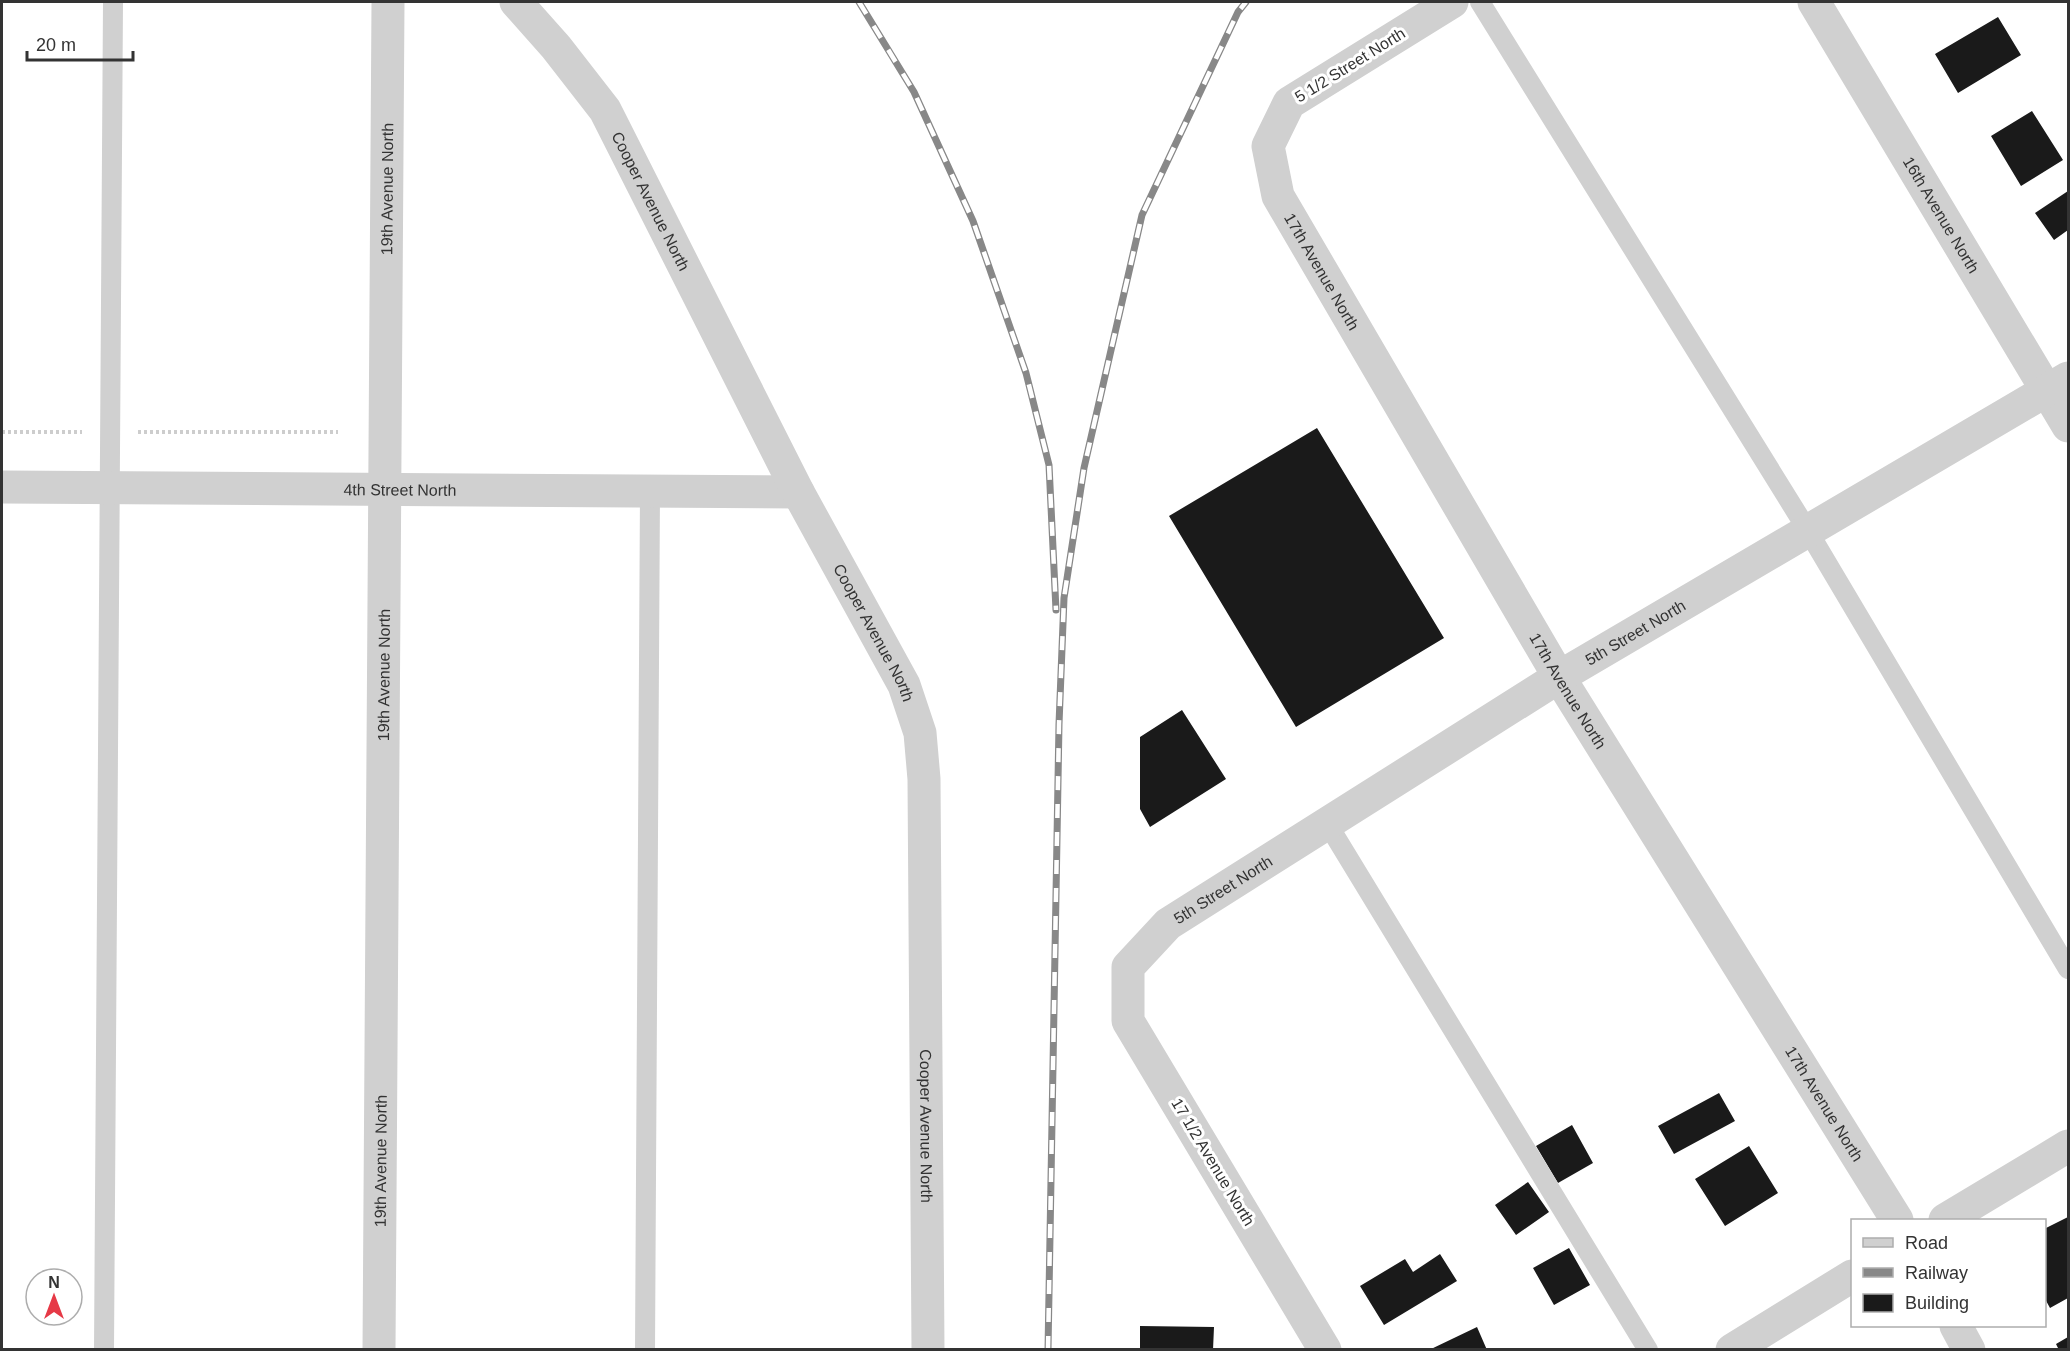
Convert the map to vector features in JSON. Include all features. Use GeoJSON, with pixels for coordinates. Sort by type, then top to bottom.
{"type":"FeatureCollection","features":[{"type":"Feature","properties":{"kind":"street","name":"19th Avenue North"},"geometry":{"type":"LineString","coordinates":[[379,1350],[388,2]]}},
{"type":"Feature","properties":{"kind":"street","name":"Cooper Avenue North"},"geometry":{"type":"LineString","coordinates":[[516,2],[556,47],[605,110],[798,492],[904,685],[920,732],[924,779],[928,1350]]}},
{"type":"Feature","properties":{"kind":"street","name":"5 1/2 Street North"},"geometry":{"type":"LineString","coordinates":[[1268,146],[1289,104],[1452,2]]}},
{"type":"Feature","properties":{"kind":"street","name":"16th Avenue North"},"geometry":{"type":"LineString","coordinates":[[1814,2],[2058,384],[2068,426]]}},
{"type":"Feature","properties":{"kind":"street","name":"17th Avenue North"},"geometry":{"type":"LineString","coordinates":[[1268,146],[1278,196],[1558,677],[1896,1219]]}},
{"type":"Feature","properties":{"kind":"street","name":"5th Street North"},"geometry":{"type":"LineString","coordinates":[[1128,968],[1168,924],[1558,677],[2058,384]]}},
{"type":"Feature","properties":{"kind":"street","name":"4th Street North"},"geometry":{"type":"LineString","coordinates":[[2,487],[798,492]]}},
{"type":"Feature","properties":{"kind":"street","name":"17 1/2 Avenue North"},"geometry":{"type":"LineString","coordinates":[[1128,968],[1128,1021],[1325,1350]]}},
{"type":"Feature","properties":{"kind":"street"},"geometry":{"type":"LineString","coordinates":[[1948,1219],[2068,1146]]}},
{"type":"Feature","properties":{"kind":"street"},"geometry":{"type":"LineString","coordinates":[[1732,1350],[1851,1277]]}},
{"type":"Feature","properties":{"kind":"street"},"geometry":{"type":"LineString","coordinates":[[1957,1327],[1969,1350]]}},
{"type":"Feature","properties":{"kind":"lane"},"geometry":{"type":"LineString","coordinates":[[104,1350],[112,2]]}},
{"type":"Feature","properties":{"kind":"lane"},"geometry":{"type":"LineString","coordinates":[[1480,2],[1808,531],[2068,969]]}},
{"type":"Feature","properties":{"kind":"lane"},"geometry":{"type":"LineString","coordinates":[[645,1350],[650,491]]}},
{"type":"Feature","properties":{"kind":"lane"},"geometry":{"type":"LineString","coordinates":[[1327,823],[1648,1350]]}},
{"type":"Feature","properties":{"kind":"path"},"geometry":{"type":"LineString","coordinates":[[2,432],[338,432]]}},
{"type":"Feature","properties":{"kind":"building"},"geometry":{"type":"Polygon","coordinates":[[[1998,17],[2021,55],[1958,93],[1935,54],[1998,17]]]}},
{"type":"Feature","properties":{"kind":"building"},"geometry":{"type":"Polygon","coordinates":[[[2032,111],[2063,160],[2021,186],[1991,136],[2032,111]]]}},
{"type":"Feature","properties":{"kind":"building"},"geometry":{"type":"Polygon","coordinates":[[[2068,191],[2068,230],[2054,240],[2035,213],[2068,191]]]}},
{"type":"Feature","properties":{"kind":"building"},"geometry":{"type":"Polygon","coordinates":[[[1317,428],[1444,638],[1296,727],[1169,516],[1317,428]]]}},
{"type":"Feature","properties":{"kind":"building"},"geometry":{"type":"Polygon","coordinates":[[[1182,710],[1226,779],[1150,827],[1140,809],[1140,737],[1182,710]]]}},
{"type":"Feature","properties":{"kind":"building"},"geometry":{"type":"Polygon","coordinates":[[[1719,1093],[1735,1121],[1674,1154],[1658,1126],[1719,1093]]]}},
{"type":"Feature","properties":{"kind":"building"},"geometry":{"type":"Polygon","coordinates":[[[1572,1125],[1593,1163],[1558,1183],[1536,1146],[1572,1125]]]}},
{"type":"Feature","properties":{"kind":"building"},"geometry":{"type":"Polygon","coordinates":[[[1749,1146],[1778,1193],[1725,1226],[1695,1179],[1749,1146]]]}},
{"type":"Feature","properties":{"kind":"building"},"geometry":{"type":"Polygon","coordinates":[[[1528,1182],[1549,1212],[1516,1235],[1495,1205],[1528,1182]]]}},
{"type":"Feature","properties":{"kind":"building"},"geometry":{"type":"Polygon","coordinates":[[[2068,1217],[2068,1298],[2050,1308],[2046,1301],[2046,1228],[2068,1217]]]}},
{"type":"Feature","properties":{"kind":"building"},"geometry":{"type":"Polygon","coordinates":[[[1569,1248],[1590,1285],[1554,1305],[1533,1268],[1569,1248]]]}},
{"type":"Feature","properties":{"kind":"building"},"geometry":{"type":"Polygon","coordinates":[[[1440,1254],[1457,1281],[1384,1325],[1360,1286],[1405,1259],[1413,1272],[1440,1254]]]}},
{"type":"Feature","properties":{"kind":"building"},"geometry":{"type":"Polygon","coordinates":[[[1140,1326],[1214,1327],[1213,1350],[1140,1350],[1140,1326]]]}},
{"type":"Feature","properties":{"kind":"building"},"geometry":{"type":"Polygon","coordinates":[[[1477,1327],[1487,1350],[1429,1350],[1477,1327]]]}},
{"type":"Feature","properties":{"kind":"building"},"geometry":{"type":"Polygon","coordinates":[[[2068,1337],[2068,1350],[2059,1350],[2056,1344],[2068,1337]]]}},
{"type":"Feature","properties":{"kind":"railway"},"geometry":{"type":"LineString","coordinates":[[859,2],[914,92],[973,221],[1026,373],[1049,465],[1056,610]]}},
{"type":"Feature","properties":{"kind":"railway"},"geometry":{"type":"LineString","coordinates":[[1048,1350],[1059,724],[1064,598],[1084,468],[1142,215],[1238,12],[1246,2]]}}]}
